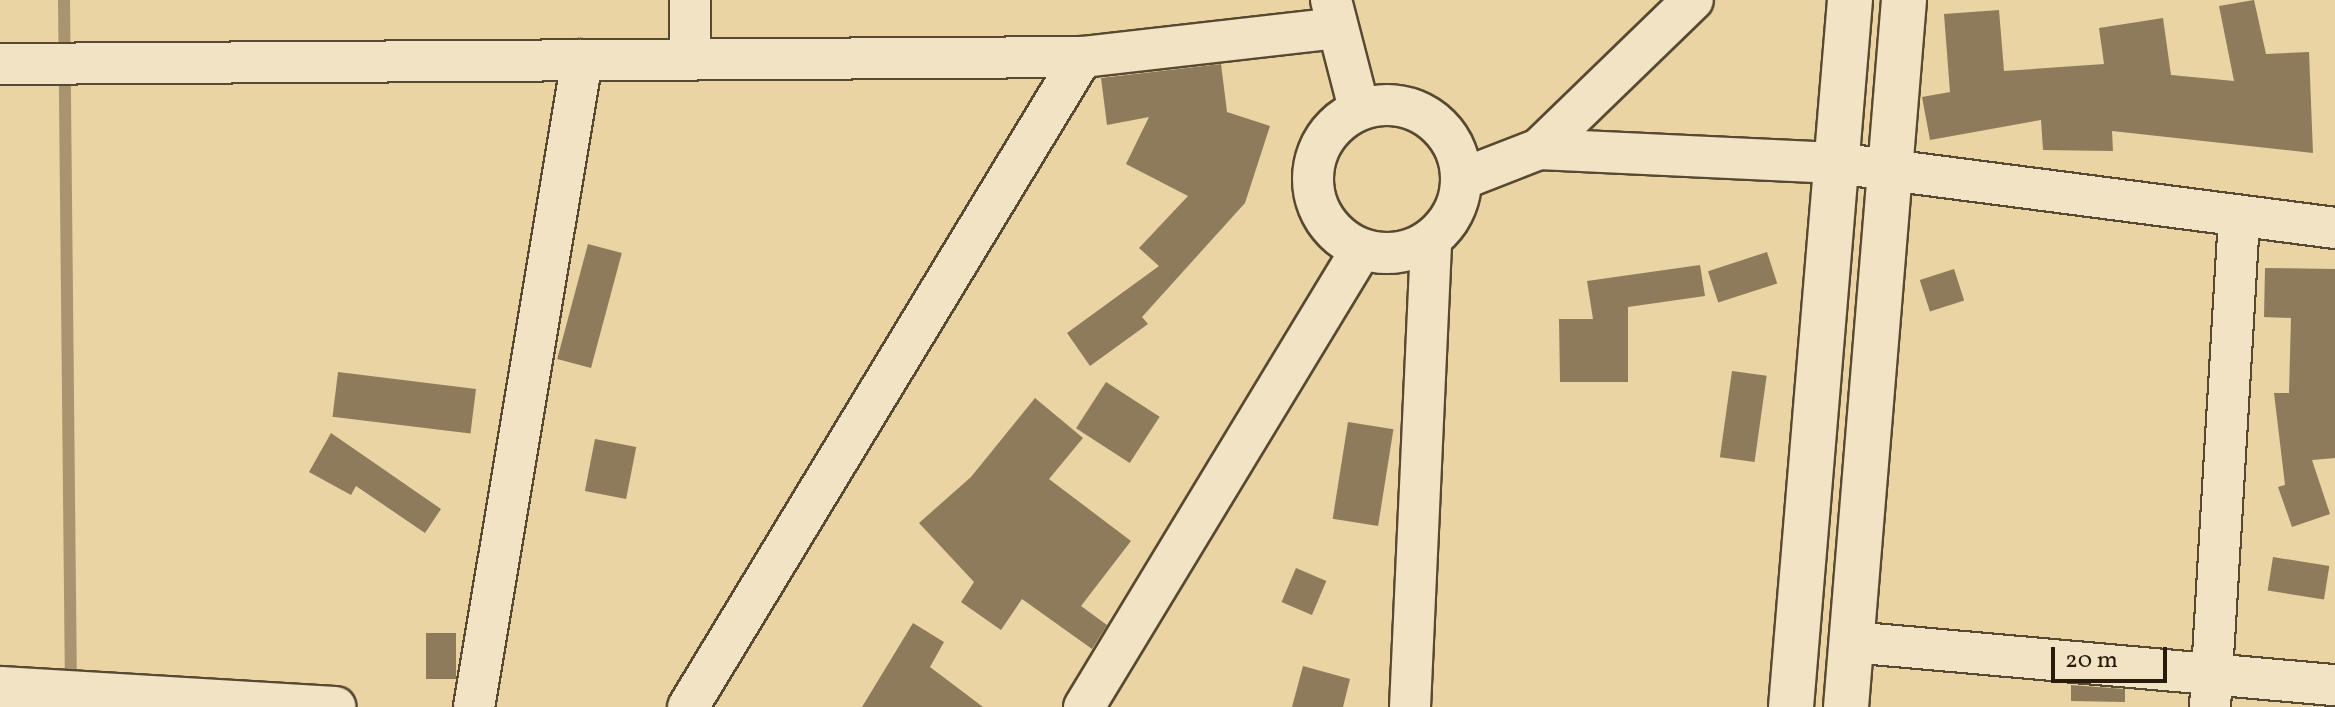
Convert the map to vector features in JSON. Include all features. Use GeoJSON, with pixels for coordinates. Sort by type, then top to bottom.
{"type":"FeatureCollection","features":[{"type":"Feature","properties":{"kind":"street"},"geometry":{"type":"LineString","coordinates":[[690,0],[690,60]]}},
{"type":"Feature","properties":{"kind":"street"},"geometry":{"type":"LineString","coordinates":[[1462,179],[1539,149],[1693,0]]}},
{"type":"Feature","properties":{"kind":"street"},"geometry":{"type":"LineString","coordinates":[[1791,707],[1850,0]]}},
{"type":"Feature","properties":{"kind":"street"},"geometry":{"type":"LineString","coordinates":[[1846,707],[1904,0]]}},
{"type":"Feature","properties":{"kind":"street"},"geometry":{"type":"LineString","coordinates":[[19,64],[1082,57],[1334,14],[1359,108]]}},
{"type":"Feature","properties":{"kind":"street"},"geometry":{"type":"LineString","coordinates":[[688,707],[1082,57]]}},
{"type":"Feature","properties":{"kind":"street"},"geometry":{"type":"LineString","coordinates":[[474,707],[582,60]]}},
{"type":"Feature","properties":{"kind":"street"},"geometry":{"type":"LineString","coordinates":[[1395,103],[1429,116],[1453,143],[1462,179],[1454,213],[1431,241],[1397,254],[1361,250],[1331,229],[1314,185],[1314,161],[1330,129],[1359,108],[1395,103]]}},
{"type":"Feature","properties":{"kind":"street"},"geometry":{"type":"LineString","coordinates":[[1539,149],[1836,163],[2239,218],[2335,228]]}},
{"type":"Feature","properties":{"kind":"street"},"geometry":{"type":"LineString","coordinates":[[2211,690],[2239,218]]}},
{"type":"Feature","properties":{"kind":"street"},"geometry":{"type":"LineString","coordinates":[[1410,707],[1431,241]]}},
{"type":"Feature","properties":{"kind":"street"},"geometry":{"type":"LineString","coordinates":[[1084,707],[1361,250]]}},
{"type":"Feature","properties":{"kind":"street"},"geometry":{"type":"LineString","coordinates":[[1851,642],[2211,690],[2335,685]]}},
{"type":"Feature","properties":{"kind":"street"},"geometry":{"type":"LineString","coordinates":[[0,687],[335,707]]}},
{"type":"Feature","properties":{"kind":"building"},"geometry":{"type":"Polygon","coordinates":[[[2254,0],[2266,54],[2309,52],[2313,153],[2112,131],[2113,151],[2043,150],[2041,120],[1930,140],[1922,97],[1950,92],[1944,14],[1999,10],[2004,71],[2104,64],[2099,28],[2163,18],[2171,75],[2234,81],[2219,6],[2254,0]]]}},
{"type":"Feature","properties":{"kind":"building"},"geometry":{"type":"Polygon","coordinates":[[[1221,64],[1227,112],[1270,126],[1245,203],[1142,317],[1148,324],[1090,366],[1067,333],[1159,266],[1139,248],[1188,196],[1126,164],[1149,117],[1107,125],[1101,78],[1221,64]]]}},
{"type":"Feature","properties":{"kind":"building"},"geometry":{"type":"Polygon","coordinates":[[[588,244],[622,253],[591,368],[557,359],[588,244]]]}},
{"type":"Feature","properties":{"kind":"building"},"geometry":{"type":"Polygon","coordinates":[[[1767,252],[1777,283],[1718,303],[1708,271],[1767,252]]]}},
{"type":"Feature","properties":{"kind":"building"},"geometry":{"type":"Polygon","coordinates":[[[1700,265],[1705,296],[1628,307],[1628,382],[1560,382],[1559,319],[1593,319],[1587,281],[1700,265]]]}},
{"type":"Feature","properties":{"kind":"building"},"geometry":{"type":"Polygon","coordinates":[[[2265,268],[2335,269],[2335,458],[2312,460],[2330,514],[2292,527],[2278,487],[2285,485],[2274,393],[2289,393],[2291,318],[2264,317],[2265,268]]]}},
{"type":"Feature","properties":{"kind":"building"},"geometry":{"type":"Polygon","coordinates":[[[1954,269],[1964,300],[1930,312],[1920,280],[1954,269]]]}},
{"type":"Feature","properties":{"kind":"building"},"geometry":{"type":"Polygon","coordinates":[[[1732,371],[1767,376],[1755,462],[1720,457],[1732,371]]]}},
{"type":"Feature","properties":{"kind":"building"},"geometry":{"type":"Polygon","coordinates":[[[338,372],[476,389],[470,434],[333,417],[338,372]]]}},
{"type":"Feature","properties":{"kind":"building"},"geometry":{"type":"Polygon","coordinates":[[[1106,382],[1160,417],[1130,463],[1076,428],[1106,382]]]}},
{"type":"Feature","properties":{"kind":"building"},"geometry":{"type":"Polygon","coordinates":[[[1035,398],[1083,438],[1049,479],[1131,541],[1081,606],[1107,625],[1092,649],[1022,599],[1001,630],[961,602],[974,582],[919,523],[971,477],[1035,398]]]}},
{"type":"Feature","properties":{"kind":"building"},"geometry":{"type":"Polygon","coordinates":[[[1348,422],[1393,429],[1378,526],[1333,519],[1348,422]]]}},
{"type":"Feature","properties":{"kind":"building"},"geometry":{"type":"Polygon","coordinates":[[[331,433],[441,509],[425,533],[356,486],[351,495],[309,472],[331,433]]]}},
{"type":"Feature","properties":{"kind":"building"},"geometry":{"type":"Polygon","coordinates":[[[595,439],[636,447],[626,499],[585,491],[595,439]]]}},
{"type":"Feature","properties":{"kind":"building"},"geometry":{"type":"Polygon","coordinates":[[[2273,557],[2329,566],[2324,599],[2268,591],[2273,557]]]}},
{"type":"Feature","properties":{"kind":"building"},"geometry":{"type":"Polygon","coordinates":[[[1296,568],[1326,581],[1312,615],[1282,602],[1296,568]]]}},
{"type":"Feature","properties":{"kind":"building"},"geometry":{"type":"Polygon","coordinates":[[[913,623],[944,642],[930,667],[983,707],[862,707],[913,623]]]}},
{"type":"Feature","properties":{"kind":"building"},"geometry":{"type":"Polygon","coordinates":[[[426,633],[456,633],[456,679],[426,679],[426,633]]]}},
{"type":"Feature","properties":{"kind":"building"},"geometry":{"type":"Polygon","coordinates":[[[1303,666],[1350,679],[1343,707],[1292,707],[1303,666]]]}},
{"type":"Feature","properties":{"kind":"building"},"geometry":{"type":"Polygon","coordinates":[[[2071,685],[2125,689],[2125,702],[2071,701],[2071,685]]]}},
{"type":"Feature","properties":{"kind":"waterway"},"geometry":{"type":"LineString","coordinates":[[64,0],[71,688]]}}]}
